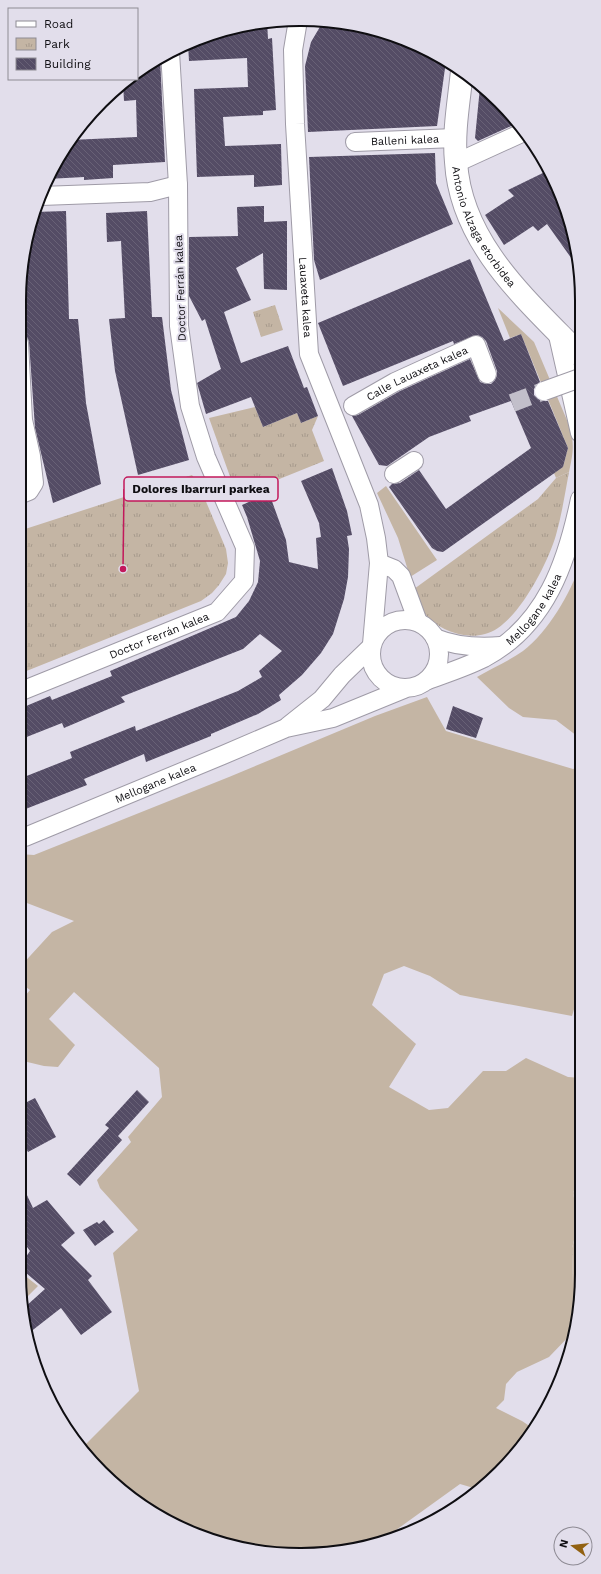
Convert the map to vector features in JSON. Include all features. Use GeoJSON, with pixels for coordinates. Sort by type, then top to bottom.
{"type":"FeatureCollection","features":[{"type":"Feature","properties":{"kind":"street","name":"Lauaxeta kalea"},"geometry":{"type":"LineString","coordinates":[[297,26],[293,50],[295,124],[309,354],[369,505],[376,538],[379,563],[371,646]]}},
{"type":"Feature","properties":{"kind":"street","name":"Doctor Ferrán kalea"},"geometry":{"type":"LineString","coordinates":[[26,689],[217,612],[244,581],[245,547],[206,457],[190,406],[179,326],[178,185],[170,59]]}},
{"type":"Feature","properties":{"kind":"street","name":"Antonio Alzaga etorbidea"},"geometry":{"type":"LineString","coordinates":[[461,78],[455,138],[459,190],[463,203],[477,235],[501,271],[525,299],[575,350]]}},
{"type":"Feature","properties":{"kind":"street"},"geometry":{"type":"LineString","coordinates":[[456,163],[519,134]]}},
{"type":"Feature","properties":{"kind":"street","name":"Balleni kalea"},"geometry":{"type":"LineString","coordinates":[[354,142],[455,138]]}},
{"type":"Feature","properties":{"kind":"street"},"geometry":{"type":"LineString","coordinates":[[47,196],[150,192],[178,185]]}},
{"type":"Feature","properties":{"kind":"street"},"geometry":{"type":"LineString","coordinates":[[557,331],[575,405]]}},
{"type":"Feature","properties":{"kind":"street","name":"Calle Lauaxeta kalea"},"geometry":{"type":"LineString","coordinates":[[363,399],[394,382],[476,345],[493,378],[481,339]]}},
{"type":"Feature","properties":{"kind":"street"},"geometry":{"type":"LineString","coordinates":[[544,391],[575,380]]}},
{"type":"Feature","properties":{"kind":"street"},"geometry":{"type":"LineString","coordinates":[[26,430],[34,483],[29,491],[26,492]]}},
{"type":"Feature","properties":{"kind":"street","name":"Mellogane kalea"},"geometry":{"type":"LineString","coordinates":[[428,680],[486,657],[502,646],[534,616],[546,598],[561,570],[571,542],[575,523]]}},
{"type":"Feature","properties":{"kind":"street"},"geometry":{"type":"LineString","coordinates":[[379,563],[394,569],[401,576],[418,622]]}},
{"type":"Feature","properties":{"kind":"street"},"geometry":{"type":"LineString","coordinates":[[407,619],[418,622],[429,630],[435,638],[439,648],[439,660],[435,671],[428,680],[417,686],[404,689],[394,687],[384,682],[372,665],[371,646],[377,633],[385,625],[396,620],[407,619]]}},
{"type":"Feature","properties":{"kind":"street","name":"Mellogane kalea"},"geometry":{"type":"LineString","coordinates":[[435,638],[458,646],[502,646]]}},
{"type":"Feature","properties":{"kind":"street","name":"Mellogane kalea"},"geometry":{"type":"LineString","coordinates":[[286,728],[322,699],[342,675],[371,646]]}},
{"type":"Feature","properties":{"kind":"street","name":"Mellogane kalea"},"geometry":{"type":"LineString","coordinates":[[26,837],[223,756],[286,728],[333,718],[404,689]]}},
{"type":"Feature","properties":{"kind":"green space"},"geometry":{"type":"Polygon","coordinates":[[[275,305],[283,330],[261,337],[253,312],[275,305]]]}},
{"type":"Feature","properties":{"kind":"green space"},"geometry":{"type":"Polygon","coordinates":[[[498,308],[534,342],[569,425],[573,448],[569,472],[556,478],[554,473],[563,467],[568,448],[521,334],[510,338],[498,308]]]}},
{"type":"Feature","properties":{"kind":"green space"},"geometry":{"type":"Polygon","coordinates":[[[255,407],[263,427],[297,413],[301,423],[318,416],[312,430],[324,461],[237,496],[209,418],[255,407]]]}},
{"type":"Feature","properties":{"kind":"green space"},"geometry":{"type":"Polygon","coordinates":[[[569,472],[560,519],[552,547],[529,592],[508,620],[497,629],[485,634],[474,636],[462,635],[440,626],[422,611],[414,589],[538,499],[556,478],[569,472]]]}},
{"type":"Feature","properties":{"kind":"green space"},"geometry":{"type":"Polygon","coordinates":[[[192,475],[199,485],[226,549],[228,563],[226,574],[212,593],[201,601],[26,671],[26,529],[192,475]]]}},
{"type":"Feature","properties":{"kind":"green space"},"geometry":{"type":"Polygon","coordinates":[[[386,486],[437,560],[410,577],[398,538],[377,493],[386,486]]]}},
{"type":"Feature","properties":{"kind":"green space"},"geometry":{"type":"Polygon","coordinates":[[[575,577],[575,734],[556,720],[523,717],[509,708],[477,677],[512,658],[532,643],[550,623],[575,577]]]}},
{"type":"Feature","properties":{"kind":"green space"},"geometry":{"type":"Polygon","coordinates":[[[427,697],[446,731],[573,769],[575,768],[575,1006],[572,1016],[460,995],[430,976],[404,966],[384,974],[372,1005],[416,1044],[389,1087],[429,1110],[448,1108],[483,1071],[506,1071],[526,1058],[568,1077],[575,1078],[575,1188],[573,1193],[575,1203],[575,1237],[572,1248],[573,1286],[574,1286],[573,1309],[568,1338],[549,1357],[517,1372],[506,1384],[504,1400],[496,1408],[529,1426],[495,1468],[472,1488],[460,1484],[395,1531],[372,1539],[336,1546],[300,1548],[265,1546],[229,1539],[195,1527],[163,1511],[133,1491],[106,1468],[86,1444],[139,1391],[113,1253],[138,1230],[100,1188],[97,1180],[131,1142],[128,1137],[162,1097],[159,1068],[74,992],[49,1019],[75,1045],[58,1067],[44,1066],[26,1062],[26,995],[30,990],[26,987],[26,960],[52,932],[74,921],[26,903],[26,854],[34,855],[229,777],[375,716],[427,697]]]}},
{"type":"Feature","properties":{"kind":"green space"},"geometry":{"type":"Polygon","coordinates":[[[575,1188],[575,1203],[573,1193],[575,1188]]]}},
{"type":"Feature","properties":{"kind":"green space"},"geometry":{"type":"Polygon","coordinates":[[[575,1237],[575,1274],[574,1286],[573,1286],[572,1248],[575,1237]]]}},
{"type":"Feature","properties":{"kind":"green space"},"geometry":{"type":"Polygon","coordinates":[[[26,1277],[38,1286],[27,1297],[26,1277]]]}},
{"type":"Feature","properties":{"kind":"building"},"geometry":{"type":"Polygon","coordinates":[[[320,27],[354,31],[372,35],[406,47],[445,67],[437,126],[308,132],[305,66],[311,42],[320,27]]]}},
{"type":"Feature","properties":{"kind":"building"},"geometry":{"type":"Polygon","coordinates":[[[267,28],[268,39],[272,38],[276,110],[263,111],[263,115],[223,117],[225,146],[281,144],[282,185],[254,187],[254,175],[197,177],[194,89],[248,87],[247,58],[189,61],[188,50],[195,47],[229,35],[267,28]]]}},
{"type":"Feature","properties":{"kind":"building"},"geometry":{"type":"Polygon","coordinates":[[[160,65],[165,162],[113,165],[113,178],[84,180],[84,177],[54,179],[78,140],[137,137],[136,100],[124,101],[123,91],[160,65]]]}},
{"type":"Feature","properties":{"kind":"building"},"geometry":{"type":"Polygon","coordinates":[[[479,93],[495,106],[512,126],[478,141],[475,138],[479,93]]]}},
{"type":"Feature","properties":{"kind":"building"},"geometry":{"type":"Polygon","coordinates":[[[435,153],[436,183],[453,224],[320,280],[314,260],[309,157],[435,153]]]}},
{"type":"Feature","properties":{"kind":"building"},"geometry":{"type":"Polygon","coordinates":[[[543,173],[554,195],[566,229],[572,259],[547,224],[538,231],[533,226],[504,245],[485,215],[514,196],[508,190],[543,173]]]}},
{"type":"Feature","properties":{"kind":"building"},"geometry":{"type":"Polygon","coordinates":[[[264,206],[264,222],[287,221],[287,290],[264,289],[263,253],[236,268],[251,300],[224,312],[241,363],[288,346],[304,388],[307,387],[318,416],[301,423],[297,413],[263,427],[251,397],[206,414],[197,383],[221,369],[205,319],[202,321],[189,296],[189,237],[238,236],[237,207],[264,206]]]}},
{"type":"Feature","properties":{"kind":"building"},"geometry":{"type":"Polygon","coordinates":[[[66,211],[69,319],[78,319],[86,403],[101,484],[53,503],[35,428],[29,342],[27,337],[26,300],[28,265],[35,229],[41,212],[66,211]]]}},
{"type":"Feature","properties":{"kind":"building"},"geometry":{"type":"Polygon","coordinates":[[[147,211],[152,317],[162,317],[171,390],[189,460],[138,475],[115,371],[109,319],[125,318],[121,241],[107,242],[106,213],[147,211]]]}},
{"type":"Feature","properties":{"kind":"building"},"geometry":{"type":"Polygon","coordinates":[[[470,259],[504,341],[521,334],[540,382],[534,389],[534,395],[542,401],[548,401],[568,448],[563,467],[443,552],[432,548],[389,487],[392,484],[400,483],[419,470],[446,509],[531,448],[511,401],[469,416],[471,421],[429,437],[387,466],[379,465],[352,416],[358,415],[400,391],[470,359],[480,382],[491,384],[495,380],[497,371],[486,341],[477,335],[454,344],[453,341],[343,386],[318,323],[470,259]]]}},
{"type":"Feature","properties":{"kind":"building"},"geometry":{"type":"Polygon","coordinates":[[[332,468],[347,511],[352,535],[347,536],[349,549],[348,577],[344,599],[333,634],[321,653],[302,675],[279,695],[281,700],[258,714],[211,734],[211,736],[146,762],[144,754],[84,779],[87,785],[26,809],[26,776],[72,758],[70,752],[135,726],[136,731],[238,691],[262,677],[259,671],[282,651],[260,634],[243,649],[121,697],[125,702],[64,728],[62,723],[26,737],[26,706],[50,696],[52,700],[112,676],[110,671],[236,617],[249,601],[258,582],[260,561],[242,505],[269,493],[286,540],[289,562],[318,569],[316,538],[321,537],[319,523],[301,481],[332,468]]]}},
{"type":"Feature","properties":{"kind":"building"},"geometry":{"type":"Polygon","coordinates":[[[453,706],[483,718],[476,738],[446,729],[453,706]]]}},
{"type":"Feature","properties":{"kind":"building"},"geometry":{"type":"Polygon","coordinates":[[[137,1090],[149,1102],[118,1136],[122,1140],[80,1186],[67,1174],[109,1128],[105,1125],[137,1090]]]}},
{"type":"Feature","properties":{"kind":"building"},"geometry":{"type":"Polygon","coordinates":[[[35,1098],[56,1137],[28,1152],[26,1148],[26,1102],[35,1098]]]}},
{"type":"Feature","properties":{"kind":"building"},"geometry":{"type":"Polygon","coordinates":[[[26,1193],[33,1208],[47,1200],[75,1233],[61,1245],[92,1276],[88,1280],[112,1312],[81,1335],[61,1308],[32,1331],[28,1305],[45,1289],[26,1273],[26,1257],[30,1251],[26,1246],[26,1193]]]}},
{"type":"Feature","properties":{"kind":"building"},"geometry":{"type":"Polygon","coordinates":[[[104,1220],[114,1232],[95,1246],[83,1230],[97,1222],[99,1224],[104,1220]]]}},
{"type":"Feature","properties":{"kind":"tunnel"},"geometry":{"type":"LineString","coordinates":[[512,403],[544,391]]}},
{"type":"Feature","properties":{"kind":"place","name":"Dolores Ibarruri parkea"},"geometry":{"type":"Point","coordinates":[123,569]}}]}
